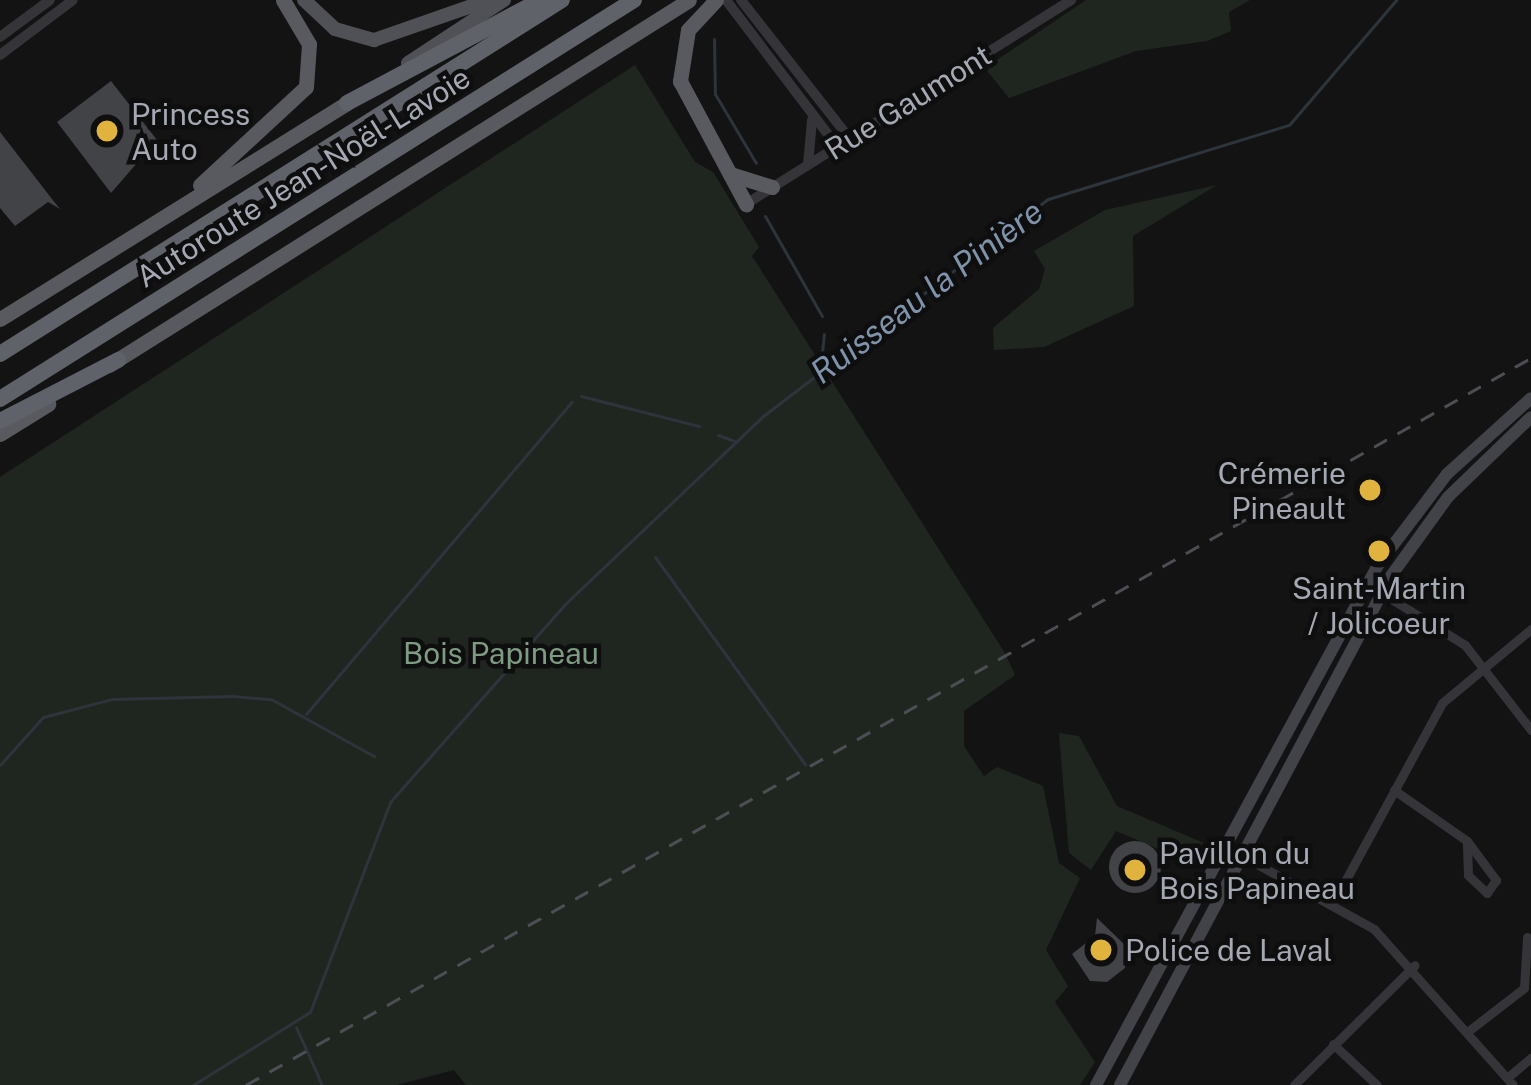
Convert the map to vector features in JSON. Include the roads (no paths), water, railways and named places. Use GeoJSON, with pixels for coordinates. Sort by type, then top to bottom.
{"type":"FeatureCollection","features":[{"type":"Feature","properties":{"kind":"highway"},"geometry":{"type":"LineString","coordinates":[[161,218],[302,94],[311,52],[284,0]]}},
{"type":"Feature","properties":{"kind":"highway"},"geometry":{"type":"LineString","coordinates":[[0,319],[347,103],[542,0]]}},
{"type":"Feature","properties":{"kind":"highway","name":"Autoroute Jean-Noël-Lavoie"},"geometry":{"type":"LineString","coordinates":[[0,354],[562,0]]}},
{"type":"Feature","properties":{"kind":"highway","name":"Autoroute Jean-Noël-Lavoie"},"geometry":{"type":"LineString","coordinates":[[0,399],[634,0]]}},
{"type":"Feature","properties":{"kind":"highway"},"geometry":{"type":"LineString","coordinates":[[0,434],[689,0]]}},
{"type":"Feature","properties":{"kind":"highway"},"geometry":{"type":"LineString","coordinates":[[728,1],[688,31],[680,74],[746,204]]}},
{"type":"Feature","properties":{"kind":"highway"},"geometry":{"type":"LineString","coordinates":[[727,172],[772,187]]}},
{"type":"Feature","properties":{"kind":"highway"},"geometry":{"type":"LineString","coordinates":[[0,421],[118,359]]}},
{"type":"Feature","properties":{"kind":"main road"},"geometry":{"type":"LineString","coordinates":[[304,0],[341,32],[381,40],[489,0]]}},
{"type":"Feature","properties":{"kind":"main road"},"geometry":{"type":"LineString","coordinates":[[347,103],[504,0]]}},
{"type":"Feature","properties":{"kind":"main road"},"geometry":{"type":"LineString","coordinates":[[1120,1085],[1188,925],[1368,583],[1447,473],[1531,398]]}},
{"type":"Feature","properties":{"kind":"main road"},"geometry":{"type":"LineString","coordinates":[[1096,1085],[1205,927],[1382,593],[1448,497],[1531,417]]}},
{"type":"Feature","properties":{"kind":"main road"},"geometry":{"type":"LineString","coordinates":[[1188,925],[1205,927]]}},
{"type":"Feature","properties":{"kind":"street"},"geometry":{"type":"LineString","coordinates":[[0,37],[50,0]]}},
{"type":"Feature","properties":{"kind":"street"},"geometry":{"type":"LineString","coordinates":[[0,55],[73,0]]}},
{"type":"Feature","properties":{"kind":"street","name":"Rue Gaumont"},"geometry":{"type":"LineString","coordinates":[[746,204],[1070,0]]}},
{"type":"Feature","properties":{"kind":"street"},"geometry":{"type":"LineString","coordinates":[[728,1],[850,139]]}},
{"type":"Feature","properties":{"kind":"street"},"geometry":{"type":"LineString","coordinates":[[728,1],[837,146]]}},
{"type":"Feature","properties":{"kind":"street"},"geometry":{"type":"LineString","coordinates":[[808,165],[811,117]]}},
{"type":"Feature","properties":{"kind":"street"},"geometry":{"type":"LineString","coordinates":[[1368,583],[1480,664],[1531,730]]}},
{"type":"Feature","properties":{"kind":"street"},"geometry":{"type":"LineString","coordinates":[[1331,905],[1436,711],[1480,664],[1531,628]]}},
{"type":"Feature","properties":{"kind":"street"},"geometry":{"type":"LineString","coordinates":[[1394,790],[1467,842],[1496,880],[1487,893],[1468,875],[1467,842]]}},
{"type":"Feature","properties":{"kind":"street"},"geometry":{"type":"LineString","coordinates":[[1228,848],[1331,905],[1415,965],[1510,1081],[1531,1058]]}},
{"type":"Feature","properties":{"kind":"street"},"geometry":{"type":"LineString","coordinates":[[1471,1029],[1524,988],[1527,937]]}},
{"type":"Feature","properties":{"kind":"street"},"geometry":{"type":"LineString","coordinates":[[1294,1085],[1415,965]]}},
{"type":"Feature","properties":{"kind":"street"},"geometry":{"type":"LineString","coordinates":[[1333,1044],[1377,1085]]}},
{"type":"Feature","properties":{"kind":"waterway","name":"Ruisseau la Pinière"},"geometry":{"type":"LineString","coordinates":[[193,1085],[310,1012],[390,802],[565,604],[763,416],[1048,199],[1289,125],[1396,0]]}},
{"type":"Feature","properties":{"kind":"waterway"},"geometry":{"type":"LineString","coordinates":[[714,39],[715,94],[756,163]]}},
{"type":"Feature","properties":{"kind":"waterway"},"geometry":{"type":"LineString","coordinates":[[765,216],[822,316]]}},
{"type":"Feature","properties":{"kind":"waterway"},"geometry":{"type":"LineString","coordinates":[[821,362],[824,334]]}},
{"type":"Feature","properties":{"kind":"waterway"},"geometry":{"type":"LineString","coordinates":[[581,396],[699,426]]}},
{"type":"Feature","properties":{"kind":"waterway"},"geometry":{"type":"LineString","coordinates":[[306,714],[572,402]]}},
{"type":"Feature","properties":{"kind":"waterway"},"geometry":{"type":"LineString","coordinates":[[718,435],[737,442]]}},
{"type":"Feature","properties":{"kind":"waterway"},"geometry":{"type":"LineString","coordinates":[[655,557],[805,764]]}},
{"type":"Feature","properties":{"kind":"waterway"},"geometry":{"type":"LineString","coordinates":[[0,765],[43,717],[112,699],[233,696],[271,699],[374,756]]}},
{"type":"Feature","properties":{"kind":"waterway"},"geometry":{"type":"LineString","coordinates":[[296,1027],[322,1085]]}},
{"type":"Feature","properties":{"kind":"railway"},"geometry":{"type":"LineString","coordinates":[[246,1085],[1531,358]]}},
{"type":"Feature","properties":{"kind":"place","name":"Princess Auto"},"geometry":{"type":"Point","coordinates":[107,131]}},
{"type":"Feature","properties":{"kind":"place","name":"Crémerie Pineault"},"geometry":{"type":"Point","coordinates":[1370,490]}},
{"type":"Feature","properties":{"kind":"place","name":"Saint-Martin / Jolicoeur"},"geometry":{"type":"Point","coordinates":[1379,551]}},
{"type":"Feature","properties":{"kind":"place","name":"Pavillon du Bois Papineau"},"geometry":{"type":"Point","coordinates":[1135,870]}},
{"type":"Feature","properties":{"kind":"place","name":"Police de Laval"},"geometry":{"type":"Point","coordinates":[1101,950]}},
{"type":"Feature","properties":{"kind":"park label","name":"Bois Papineau"},"geometry":{"type":"Point","coordinates":[501,653]}}]}
